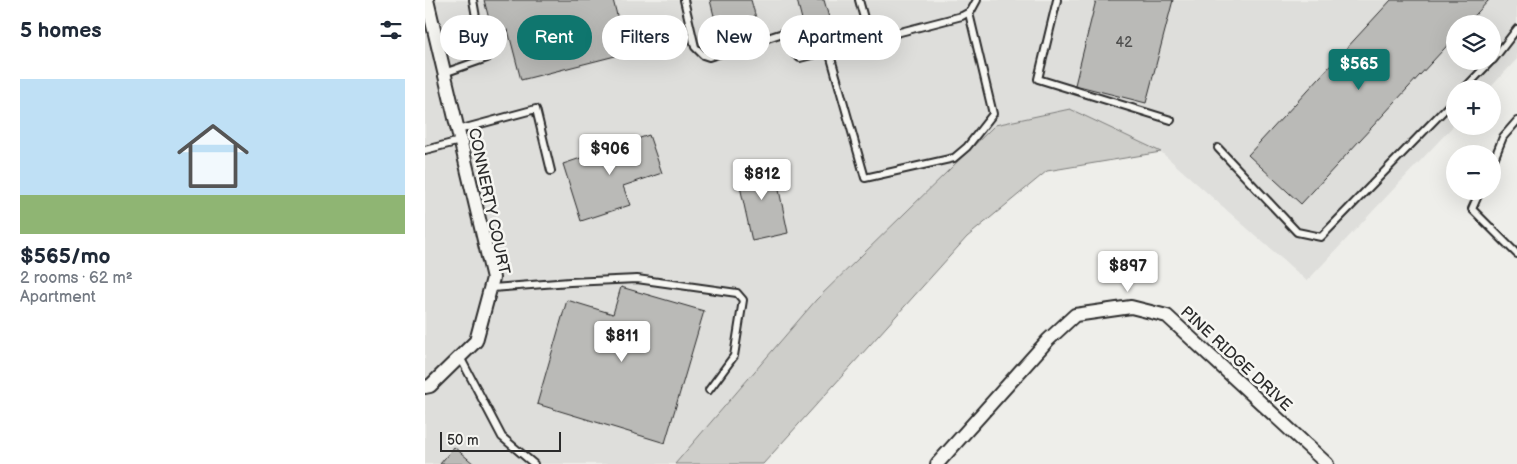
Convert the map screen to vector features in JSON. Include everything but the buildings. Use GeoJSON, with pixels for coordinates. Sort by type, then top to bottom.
{"type":"FeatureCollection","features":[{"type":"Feature","properties":{"kind":"street","name":"CONNERTY COURT"},"geometry":{"type":"LineString","coordinates":[[425,387],[429,386],[477,341],[493,278],[427,0]]}},
{"type":"Feature","properties":{"kind":"street","name":"PINE RIDGE DRIVE"},"geometry":{"type":"LineString","coordinates":[[939,463],[1048,340],[1075,315],[1131,307],[1167,316],[1327,464]]}},
{"type":"Feature","properties":{"kind":"lane"},"geometry":{"type":"LineString","coordinates":[[444,73],[487,58],[487,52],[477,23],[473,0]]}},
{"type":"Feature","properties":{"kind":"lane"},"geometry":{"type":"LineString","coordinates":[[685,0],[695,47],[703,55],[709,57],[780,34]]}},
{"type":"Feature","properties":{"kind":"lane"},"geometry":{"type":"LineString","coordinates":[[859,0],[863,15]]}},
{"type":"Feature","properties":{"kind":"lane"},"geometry":{"type":"LineString","coordinates":[[901,32],[954,19],[970,12],[977,0]]}},
{"type":"Feature","properties":{"kind":"lane"},"geometry":{"type":"LineString","coordinates":[[1057,0],[1038,79],[1171,120]]}},
{"type":"Feature","properties":{"kind":"lane"},"geometry":{"type":"LineString","coordinates":[[832,60],[865,178],[954,158],[967,147],[993,114],[970,12]]}},
{"type":"Feature","properties":{"kind":"lane"},"geometry":{"type":"LineString","coordinates":[[1501,49],[1517,29]]}},
{"type":"Feature","properties":{"kind":"lane"},"geometry":{"type":"LineString","coordinates":[[1474,80],[1483,70]]}},
{"type":"Feature","properties":{"kind":"lane"},"geometry":{"type":"LineString","coordinates":[[1218,148],[1297,232],[1321,237],[1446,107]]}},
{"type":"Feature","properties":{"kind":"lane"},"geometry":{"type":"LineString","coordinates":[[425,150],[459,135],[536,109],[551,171]]}},
{"type":"Feature","properties":{"kind":"lane"},"geometry":{"type":"LineString","coordinates":[[1500,145],[1503,137],[1515,126]]}},
{"type":"Feature","properties":{"kind":"lane"},"geometry":{"type":"LineString","coordinates":[[1476,200],[1473,209],[1517,254]]}},
{"type":"Feature","properties":{"kind":"lane"},"geometry":{"type":"LineString","coordinates":[[491,288],[637,278],[737,294],[743,300],[734,356],[709,390]]}},
{"type":"Feature","properties":{"kind":"lane"},"geometry":{"type":"LineString","coordinates":[[460,357],[502,437],[534,464]]}},
{"type":"Feature","properties":{"kind":"shaded area"},"geometry":{"type":"Polygon","coordinates":[[[425,0],[1517,0],[1517,59],[1497,80],[1446,80],[1446,134],[1307,281],[1161,152],[1070,109],[995,125],[816,300],[675,464],[425,464],[425,0]]]}},
{"type":"Feature","properties":{"kind":"shaded area"},"geometry":{"type":"Polygon","coordinates":[[[1070,109],[1161,152],[1047,171],[967,237],[763,464],[675,464],[816,300],[995,125],[1070,109]]]}}]}
